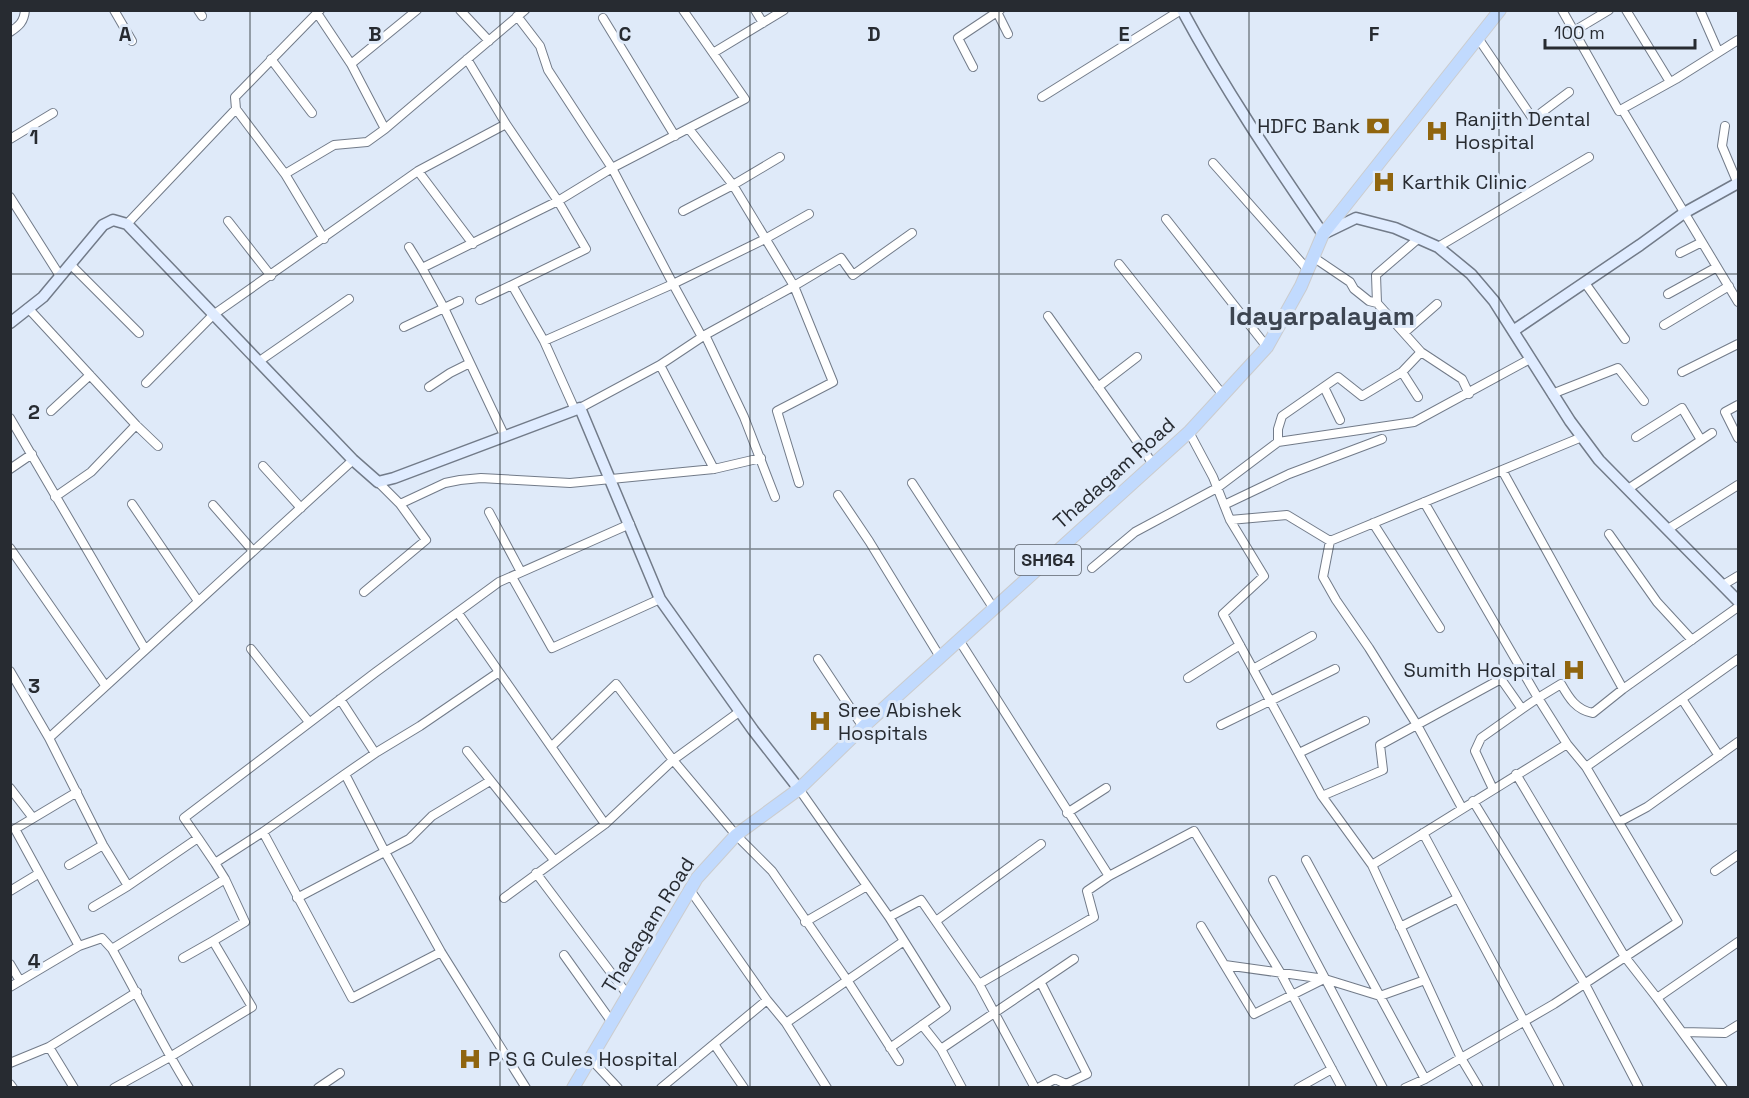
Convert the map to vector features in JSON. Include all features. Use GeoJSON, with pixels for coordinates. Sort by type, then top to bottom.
{"type":"FeatureCollection","features":[{"type":"Feature","properties":{"kind":"main road","name":"Thadagam Road"},"geometry":{"type":"LineString","coordinates":[[573,1088],[589,1057],[697,878],[736,835],[799,789],[863,727],[1189,432],[1267,347],[1308,270],[1323,234],[1500,10]]}},
{"type":"Feature","properties":{"kind":"street"},"geometry":{"type":"LineString","coordinates":[[10,32],[21,25],[25,10]]}},
{"type":"Feature","properties":{"kind":"street"},"geometry":{"type":"LineString","coordinates":[[114,10],[132,41]]}},
{"type":"Feature","properties":{"kind":"street"},"geometry":{"type":"LineString","coordinates":[[351,64],[417,10]]}},
{"type":"Feature","properties":{"kind":"street"},"geometry":{"type":"LineString","coordinates":[[460,10],[489,41]]}},
{"type":"Feature","properties":{"kind":"street"},"geometry":{"type":"LineString","coordinates":[[285,174],[334,145],[367,142],[386,129],[525,10]]}},
{"type":"Feature","properties":{"kind":"street"},"geometry":{"type":"LineString","coordinates":[[422,268],[558,201],[612,168],[745,99],[683,10]]}},
{"type":"Feature","properties":{"kind":"street"},"geometry":{"type":"LineString","coordinates":[[755,10],[763,23]]}},
{"type":"Feature","properties":{"kind":"street"},"geometry":{"type":"LineString","coordinates":[[713,53],[784,10]]}},
{"type":"Feature","properties":{"kind":"street"},"geometry":{"type":"LineString","coordinates":[[1042,97],[1181,10],[1208,59],[1250,126],[1323,234],[1356,218],[1395,228],[1438,247],[1471,274],[1494,301],[1552,394],[1599,460],[1738,601]]}},
{"type":"Feature","properties":{"kind":"street"},"geometry":{"type":"LineString","coordinates":[[1562,10],[1619,111],[1738,40]]}},
{"type":"Feature","properties":{"kind":"street"},"geometry":{"type":"LineString","coordinates":[[1574,32],[1609,10]]}},
{"type":"Feature","properties":{"kind":"street"},"geometry":{"type":"LineString","coordinates":[[1626,10],[1670,82]]}},
{"type":"Feature","properties":{"kind":"street"},"geometry":{"type":"LineString","coordinates":[[1700,10],[1718,51]]}},
{"type":"Feature","properties":{"kind":"street"},"geometry":{"type":"LineString","coordinates":[[973,67],[958,38],[998,11],[1008,34]]}},
{"type":"Feature","properties":{"kind":"street"},"geometry":{"type":"LineString","coordinates":[[324,239],[285,174],[236,109],[235,97],[319,12],[351,64],[386,129]]}},
{"type":"Feature","properties":{"kind":"street"},"geometry":{"type":"LineString","coordinates":[[517,16],[540,46],[548,70],[612,168],[703,336],[761,458],[775,497]]}},
{"type":"Feature","properties":{"kind":"street"},"geometry":{"type":"LineString","coordinates":[[603,18],[675,136]]}},
{"type":"Feature","properties":{"kind":"street"},"geometry":{"type":"LineString","coordinates":[[1478,38],[1533,119],[1569,92]]}},
{"type":"Feature","properties":{"kind":"street"},"geometry":{"type":"LineString","coordinates":[[271,59],[312,113]]}},
{"type":"Feature","properties":{"kind":"street"},"geometry":{"type":"LineString","coordinates":[[467,59],[586,249],[480,300]]}},
{"type":"Feature","properties":{"kind":"street"},"geometry":{"type":"LineString","coordinates":[[127,224],[236,109]]}},
{"type":"Feature","properties":{"kind":"street"},"geometry":{"type":"LineString","coordinates":[[1622,109],[1738,302]]}},
{"type":"Feature","properties":{"kind":"street"},"geometry":{"type":"LineString","coordinates":[[10,139],[53,113]]}},
{"type":"Feature","properties":{"kind":"street"},"geometry":{"type":"LineString","coordinates":[[146,383],[213,315],[418,171],[506,124]]}},
{"type":"Feature","properties":{"kind":"street"},"geometry":{"type":"LineString","coordinates":[[1513,331],[1684,213],[1738,184],[1722,146],[1725,126]]}},
{"type":"Feature","properties":{"kind":"street"},"geometry":{"type":"LineString","coordinates":[[689,129],[733,185],[794,286],[833,382],[777,411],[799,483]]}},
{"type":"Feature","properties":{"kind":"street"},"geometry":{"type":"LineString","coordinates":[[683,211],[780,157]]}},
{"type":"Feature","properties":{"kind":"street"},"geometry":{"type":"LineString","coordinates":[[1438,247],[1589,157]]}},
{"type":"Feature","properties":{"kind":"street"},"geometry":{"type":"LineString","coordinates":[[1213,163],[1308,270]]}},
{"type":"Feature","properties":{"kind":"street"},"geometry":{"type":"LineString","coordinates":[[418,171],[473,244]]}},
{"type":"Feature","properties":{"kind":"street"},"geometry":{"type":"LineString","coordinates":[[10,197],[60,276]]}},
{"type":"Feature","properties":{"kind":"street"},"geometry":{"type":"LineString","coordinates":[[544,341],[673,284],[765,239],[809,214]]}},
{"type":"Feature","properties":{"kind":"street"},"geometry":{"type":"LineString","coordinates":[[1166,219],[1267,347]]}},
{"type":"Feature","properties":{"kind":"street"},"geometry":{"type":"LineString","coordinates":[[10,323],[42,297],[103,225],[113,220],[127,224],[353,460],[400,504],[426,540],[364,592]]}},
{"type":"Feature","properties":{"kind":"street"},"geometry":{"type":"LineString","coordinates":[[228,221],[270,276]]}},
{"type":"Feature","properties":{"kind":"street"},"geometry":{"type":"LineString","coordinates":[[378,482],[578,409],[660,365],[703,336],[841,258],[853,275],[912,233]]}},
{"type":"Feature","properties":{"kind":"street"},"geometry":{"type":"LineString","coordinates":[[1377,303],[1376,275],[1419,238]]}},
{"type":"Feature","properties":{"kind":"street"},"geometry":{"type":"LineString","coordinates":[[1680,253],[1702,242]]}},
{"type":"Feature","properties":{"kind":"street"},"geometry":{"type":"LineString","coordinates":[[410,247],[444,308],[504,436]]}},
{"type":"Feature","properties":{"kind":"street"},"geometry":{"type":"LineString","coordinates":[[1313,257],[1350,282],[1354,289],[1369,301],[1377,303],[1421,352],[1462,379],[1469,393]]}},
{"type":"Feature","properties":{"kind":"street"},"geometry":{"type":"LineString","coordinates":[[70,264],[139,333]]}},
{"type":"Feature","properties":{"kind":"street"},"geometry":{"type":"LineString","coordinates":[[1119,264],[1223,395]]}},
{"type":"Feature","properties":{"kind":"street"},"geometry":{"type":"LineString","coordinates":[[1668,294],[1717,267]]}},
{"type":"Feature","properties":{"kind":"street"},"geometry":{"type":"LineString","coordinates":[[1585,283],[1625,339]]}},
{"type":"Feature","properties":{"kind":"street"},"geometry":{"type":"LineString","coordinates":[[512,285],[544,341],[578,409],[630,524],[660,598],[739,712],[799,789],[889,917],[946,1008],[890,1048]]}},
{"type":"Feature","properties":{"kind":"street"},"geometry":{"type":"LineString","coordinates":[[1664,326],[1729,286]]}},
{"type":"Feature","properties":{"kind":"street"},"geometry":{"type":"LineString","coordinates":[[258,362],[349,299]]}},
{"type":"Feature","properties":{"kind":"street"},"geometry":{"type":"LineString","coordinates":[[404,327],[459,301]]}},
{"type":"Feature","properties":{"kind":"street"},"geometry":{"type":"LineString","coordinates":[[1404,333],[1437,304]]}},
{"type":"Feature","properties":{"kind":"street"},"geometry":{"type":"LineString","coordinates":[[28,308],[158,446]]}},
{"type":"Feature","properties":{"kind":"street"},"geometry":{"type":"LineString","coordinates":[[1048,316],[1153,464]]}},
{"type":"Feature","properties":{"kind":"street"},"geometry":{"type":"LineString","coordinates":[[1682,372],[1738,344]]}},
{"type":"Feature","properties":{"kind":"street"},"geometry":{"type":"LineString","coordinates":[[1278,442],[1278,429],[1282,416],[1338,377],[1362,396],[1402,372],[1421,352]]}},
{"type":"Feature","properties":{"kind":"street"},"geometry":{"type":"LineString","coordinates":[[1098,387],[1137,357]]}},
{"type":"Feature","properties":{"kind":"street"},"geometry":{"type":"LineString","coordinates":[[1092,568],[1135,532],[1217,488],[1278,442],[1414,422],[1530,359]]}},
{"type":"Feature","properties":{"kind":"street"},"geometry":{"type":"LineString","coordinates":[[429,387],[470,363]]}},
{"type":"Feature","properties":{"kind":"street"},"geometry":{"type":"LineString","coordinates":[[660,365],[714,469]]}},
{"type":"Feature","properties":{"kind":"street"},"geometry":{"type":"LineString","coordinates":[[1552,394],[1618,368],[1644,401]]}},
{"type":"Feature","properties":{"kind":"street"},"geometry":{"type":"LineString","coordinates":[[1402,372],[1418,397]]}},
{"type":"Feature","properties":{"kind":"street"},"geometry":{"type":"LineString","coordinates":[[51,411],[90,375]]}},
{"type":"Feature","properties":{"kind":"street"},"geometry":{"type":"LineString","coordinates":[[1324,387],[1340,420]]}},
{"type":"Feature","properties":{"kind":"street"},"geometry":{"type":"LineString","coordinates":[[1738,405],[1725,412],[1738,438]]}},
{"type":"Feature","properties":{"kind":"street"},"geometry":{"type":"LineString","coordinates":[[1636,437],[1682,408],[1701,440]]}},
{"type":"Feature","properties":{"kind":"street"},"geometry":{"type":"LineString","coordinates":[[10,418],[145,649]]}},
{"type":"Feature","properties":{"kind":"street"},"geometry":{"type":"LineString","coordinates":[[55,497],[92,472],[136,425]]}},
{"type":"Feature","properties":{"kind":"street"},"geometry":{"type":"LineString","coordinates":[[1189,432],[1230,520],[1264,576],[1223,614],[1322,796],[1372,865],[1461,1058],[1479,1088]]}},
{"type":"Feature","properties":{"kind":"street"},"geometry":{"type":"LineString","coordinates":[[1628,489],[1712,433]]}},
{"type":"Feature","properties":{"kind":"street"},"geometry":{"type":"LineString","coordinates":[[1330,541],[1582,437]]}},
{"type":"Feature","properties":{"kind":"street"},"geometry":{"type":"LineString","coordinates":[[1224,505],[1289,474],[1383,439]]}},
{"type":"Feature","properties":{"kind":"street"},"geometry":{"type":"LineString","coordinates":[[10,469],[32,454]]}},
{"type":"Feature","properties":{"kind":"street"},"geometry":{"type":"LineString","coordinates":[[400,504],[445,483],[460,480],[481,478],[570,483],[714,469],[761,458]]}},
{"type":"Feature","properties":{"kind":"street"},"geometry":{"type":"LineString","coordinates":[[50,738],[105,685],[353,460]]}},
{"type":"Feature","properties":{"kind":"street"},"geometry":{"type":"LineString","coordinates":[[262,466],[301,508]]}},
{"type":"Feature","properties":{"kind":"street"},"geometry":{"type":"LineString","coordinates":[[1502,470],[1623,689]]}},
{"type":"Feature","properties":{"kind":"street"},"geometry":{"type":"LineString","coordinates":[[912,483],[994,609]]}},
{"type":"Feature","properties":{"kind":"street"},"geometry":{"type":"LineString","coordinates":[[1668,529],[1738,485]]}},
{"type":"Feature","properties":{"kind":"street"},"geometry":{"type":"LineString","coordinates":[[838,495],[940,657]]}},
{"type":"Feature","properties":{"kind":"street"},"geometry":{"type":"LineString","coordinates":[[1408,1087],[1585,984],[1678,922],[1586,767],[1567,744],[1538,698],[1424,502]]}},
{"type":"Feature","properties":{"kind":"street"},"geometry":{"type":"LineString","coordinates":[[132,504],[198,601]]}},
{"type":"Feature","properties":{"kind":"street"},"geometry":{"type":"LineString","coordinates":[[213,505],[253,551]]}},
{"type":"Feature","properties":{"kind":"street"},"geometry":{"type":"LineString","coordinates":[[489,512],[521,572]]}},
{"type":"Feature","properties":{"kind":"street"},"geometry":{"type":"LineString","coordinates":[[1230,520],[1287,515],[1330,541]]}},
{"type":"Feature","properties":{"kind":"street"},"geometry":{"type":"LineString","coordinates":[[183,958],[245,922],[225,879],[184,818],[309,722],[499,582],[630,524]]}},
{"type":"Feature","properties":{"kind":"street"},"geometry":{"type":"LineString","coordinates":[[1373,524],[1440,628]]}},
{"type":"Feature","properties":{"kind":"street"},"geometry":{"type":"LineString","coordinates":[[1609,534],[1657,602],[1692,640]]}},
{"type":"Feature","properties":{"kind":"street"},"geometry":{"type":"LineString","coordinates":[[1330,541],[1323,577],[1335,600],[1369,648],[1417,725],[1462,808]]}},
{"type":"Feature","properties":{"kind":"street"},"geometry":{"type":"LineString","coordinates":[[10,548],[105,685]]}},
{"type":"Feature","properties":{"kind":"street"},"geometry":{"type":"LineString","coordinates":[[1723,585],[1738,576]]}},
{"type":"Feature","properties":{"kind":"street"},"geometry":{"type":"LineString","coordinates":[[512,577],[552,648],[660,598]]}},
{"type":"Feature","properties":{"kind":"street"},"geometry":{"type":"LineString","coordinates":[[1493,789],[1475,752],[1481,738],[1561,684],[1582,711],[1593,713],[1738,607]]}},
{"type":"Feature","properties":{"kind":"street"},"geometry":{"type":"LineString","coordinates":[[458,613],[605,824]]}},
{"type":"Feature","properties":{"kind":"street"},"geometry":{"type":"LineString","coordinates":[[1253,669],[1311,636]]}},
{"type":"Feature","properties":{"kind":"street"},"geometry":{"type":"LineString","coordinates":[[959,640],[1109,876]]}},
{"type":"Feature","properties":{"kind":"street"},"geometry":{"type":"LineString","coordinates":[[1188,678],[1240,645]]}},
{"type":"Feature","properties":{"kind":"street"},"geometry":{"type":"LineString","coordinates":[[251,649],[309,722]]}},
{"type":"Feature","properties":{"kind":"street"},"geometry":{"type":"LineString","coordinates":[[818,658],[863,727]]}},
{"type":"Feature","properties":{"kind":"street"},"geometry":{"type":"LineString","coordinates":[[1586,767],[1738,659]]}},
{"type":"Feature","properties":{"kind":"street"},"geometry":{"type":"LineString","coordinates":[[1221,725],[1335,669]]}},
{"type":"Feature","properties":{"kind":"street"},"geometry":{"type":"LineString","coordinates":[[10,671],[50,738],[103,845],[128,886]]}},
{"type":"Feature","properties":{"kind":"street"},"geometry":{"type":"LineString","coordinates":[[214,863],[499,672]]}},
{"type":"Feature","properties":{"kind":"street"},"geometry":{"type":"LineString","coordinates":[[1322,796],[1383,770],[1380,745],[1501,679],[1522,710]]}},
{"type":"Feature","properties":{"kind":"street"},"geometry":{"type":"LineString","coordinates":[[552,746],[616,684],[674,760],[736,835],[772,871],[899,1061]]}},
{"type":"Feature","properties":{"kind":"street"},"geometry":{"type":"LineString","coordinates":[[340,699],[375,753]]}},
{"type":"Feature","properties":{"kind":"street"},"geometry":{"type":"LineString","coordinates":[[1682,699],[1719,756]]}},
{"type":"Feature","properties":{"kind":"street"},"geometry":{"type":"LineString","coordinates":[[504,898],[605,824],[674,760],[739,712]]}},
{"type":"Feature","properties":{"kind":"street"},"geometry":{"type":"LineString","coordinates":[[1299,753],[1365,721]]}},
{"type":"Feature","properties":{"kind":"street"},"geometry":{"type":"LineString","coordinates":[[1619,822],[1647,807],[1738,742]]}},
{"type":"Feature","properties":{"kind":"street"},"geometry":{"type":"LineString","coordinates":[[1372,865],[1567,744]]}},
{"type":"Feature","properties":{"kind":"street"},"geometry":{"type":"LineString","coordinates":[[467,751],[554,860]]}},
{"type":"Feature","properties":{"kind":"street"},"geometry":{"type":"LineString","coordinates":[[345,774],[385,852],[441,952],[526,1088]]}},
{"type":"Feature","properties":{"kind":"street"},"geometry":{"type":"LineString","coordinates":[[1516,774],[1625,957],[1723,1088]]}},
{"type":"Feature","properties":{"kind":"street"},"geometry":{"type":"LineString","coordinates":[[297,898],[409,839],[432,816],[490,780]]}},
{"type":"Feature","properties":{"kind":"street"},"geometry":{"type":"LineString","coordinates":[[10,788],[33,819]]}},
{"type":"Feature","properties":{"kind":"street"},"geometry":{"type":"LineString","coordinates":[[1067,813],[1106,788]]}},
{"type":"Feature","properties":{"kind":"street"},"geometry":{"type":"LineString","coordinates":[[77,792],[13,830],[79,946]]}},
{"type":"Feature","properties":{"kind":"street"},"geometry":{"type":"LineString","coordinates":[[1473,801],[1585,984],[1639,1088]]}},
{"type":"Feature","properties":{"kind":"street"},"geometry":{"type":"LineString","coordinates":[[979,984],[1094,917],[1087,891],[1109,876],[1194,831],[1280,972],[1342,1088]]}},
{"type":"Feature","properties":{"kind":"street"},"geometry":{"type":"LineString","coordinates":[[263,832],[297,898],[342,975],[352,998],[441,952]]}},
{"type":"Feature","properties":{"kind":"street"},"geometry":{"type":"LineString","coordinates":[[1423,833],[1560,1088]]}},
{"type":"Feature","properties":{"kind":"street"},"geometry":{"type":"LineString","coordinates":[[93,907],[128,886],[198,837]]}},
{"type":"Feature","properties":{"kind":"street"},"geometry":{"type":"LineString","coordinates":[[936,921],[1041,844]]}},
{"type":"Feature","properties":{"kind":"street"},"geometry":{"type":"LineString","coordinates":[[69,865],[103,845]]}},
{"type":"Feature","properties":{"kind":"street"},"geometry":{"type":"LineString","coordinates":[[1715,871],[1738,855]]}},
{"type":"Feature","properties":{"kind":"street"},"geometry":{"type":"LineString","coordinates":[[1306,860],[1425,1079]]}},
{"type":"Feature","properties":{"kind":"street"},"geometry":{"type":"LineString","coordinates":[[536,873],[627,994]]}},
{"type":"Feature","properties":{"kind":"street"},"geometry":{"type":"LineString","coordinates":[[10,891],[39,874]]}},
{"type":"Feature","properties":{"kind":"street"},"geometry":{"type":"LineString","coordinates":[[112,949],[225,879]]}},
{"type":"Feature","properties":{"kind":"street"},"geometry":{"type":"LineString","coordinates":[[1273,880],[1383,1088]]}},
{"type":"Feature","properties":{"kind":"street"},"geometry":{"type":"LineString","coordinates":[[806,922],[867,886]]}},
{"type":"Feature","properties":{"kind":"street"},"geometry":{"type":"LineString","coordinates":[[690,890],[767,1000],[786,1023],[827,1088]]}},
{"type":"Feature","properties":{"kind":"street"},"geometry":{"type":"LineString","coordinates":[[1400,927],[1458,898]]}},
{"type":"Feature","properties":{"kind":"street"},"geometry":{"type":"LineString","coordinates":[[889,917],[921,900],[979,984],[1037,1088],[1055,1079],[1066,1084],[1087,1074],[1041,983]]}},
{"type":"Feature","properties":{"kind":"street"},"geometry":{"type":"LineString","coordinates":[[1201,926],[1254,1014],[1325,979]]}},
{"type":"Feature","properties":{"kind":"street"},"geometry":{"type":"LineString","coordinates":[[10,987],[79,946],[102,938],[112,949],[137,992],[170,1057],[189,1088]]}},
{"type":"Feature","properties":{"kind":"street"},"geometry":{"type":"LineString","coordinates":[[114,1088],[252,1007],[213,941]]}},
{"type":"Feature","properties":{"kind":"street"},"geometry":{"type":"LineString","coordinates":[[786,1023],[904,941]]}},
{"type":"Feature","properties":{"kind":"street"},"geometry":{"type":"LineString","coordinates":[[1657,998],[1738,942]]}},
{"type":"Feature","properties":{"kind":"street"},"geometry":{"type":"LineString","coordinates":[[564,955],[611,1022]]}},
{"type":"Feature","properties":{"kind":"street"},"geometry":{"type":"LineString","coordinates":[[941,1049],[1074,959]]}},
{"type":"Feature","properties":{"kind":"street"},"geometry":{"type":"LineString","coordinates":[[10,964],[20,981]]}},
{"type":"Feature","properties":{"kind":"street"},"geometry":{"type":"LineString","coordinates":[[1225,965],[1325,979],[1380,996],[1425,980]]}},
{"type":"Feature","properties":{"kind":"street"},"geometry":{"type":"LineString","coordinates":[[10,1063],[48,1047],[137,992]]}},
{"type":"Feature","properties":{"kind":"street"},"geometry":{"type":"LineString","coordinates":[[661,1088],[767,1000]]}},
{"type":"Feature","properties":{"kind":"street"},"geometry":{"type":"LineString","coordinates":[[922,1025],[941,1049],[962,1088]]}},
{"type":"Feature","properties":{"kind":"street"},"geometry":{"type":"LineString","coordinates":[[1683,1032],[1725,1033],[1738,1025]]}},
{"type":"Feature","properties":{"kind":"street"},"geometry":{"type":"LineString","coordinates":[[714,1044],[744,1088]]}},
{"type":"Feature","properties":{"kind":"street"},"geometry":{"type":"LineString","coordinates":[[48,1047],[74,1088]]}},
{"type":"Feature","properties":{"kind":"street"},"geometry":{"type":"LineString","coordinates":[[589,1057],[618,1088]]}},
{"type":"Feature","properties":{"kind":"street"},"geometry":{"type":"LineString","coordinates":[[1298,1088],[1332,1069]]}},
{"type":"Feature","properties":{"kind":"street"},"geometry":{"type":"LineString","coordinates":[[318,1088],[340,1073]]}},
{"type":"Feature","properties":{"kind":"place","name":"HDFC Bank"},"geometry":{"type":"Point","coordinates":[1378,126]}},
{"type":"Feature","properties":{"kind":"place","name":"Ranjith Dental Hospital"},"geometry":{"type":"Point","coordinates":[1437,131]}},
{"type":"Feature","properties":{"kind":"place","name":"Karthik Clinic"},"geometry":{"type":"Point","coordinates":[1384,182]}},
{"type":"Feature","properties":{"kind":"place","name":"Sumith Hospital"},"geometry":{"type":"Point","coordinates":[1574,670]}},
{"type":"Feature","properties":{"kind":"place","name":"Sree Abishek Hospitals"},"geometry":{"type":"Point","coordinates":[820,721]}},
{"type":"Feature","properties":{"kind":"place","name":"P S G Cules Hospital"},"geometry":{"type":"Point","coordinates":[470,1059]}},
{"type":"Feature","properties":{"kind":"district","name":"Idayarpalayam"},"geometry":{"type":"Point","coordinates":[1322,316]}}]}
